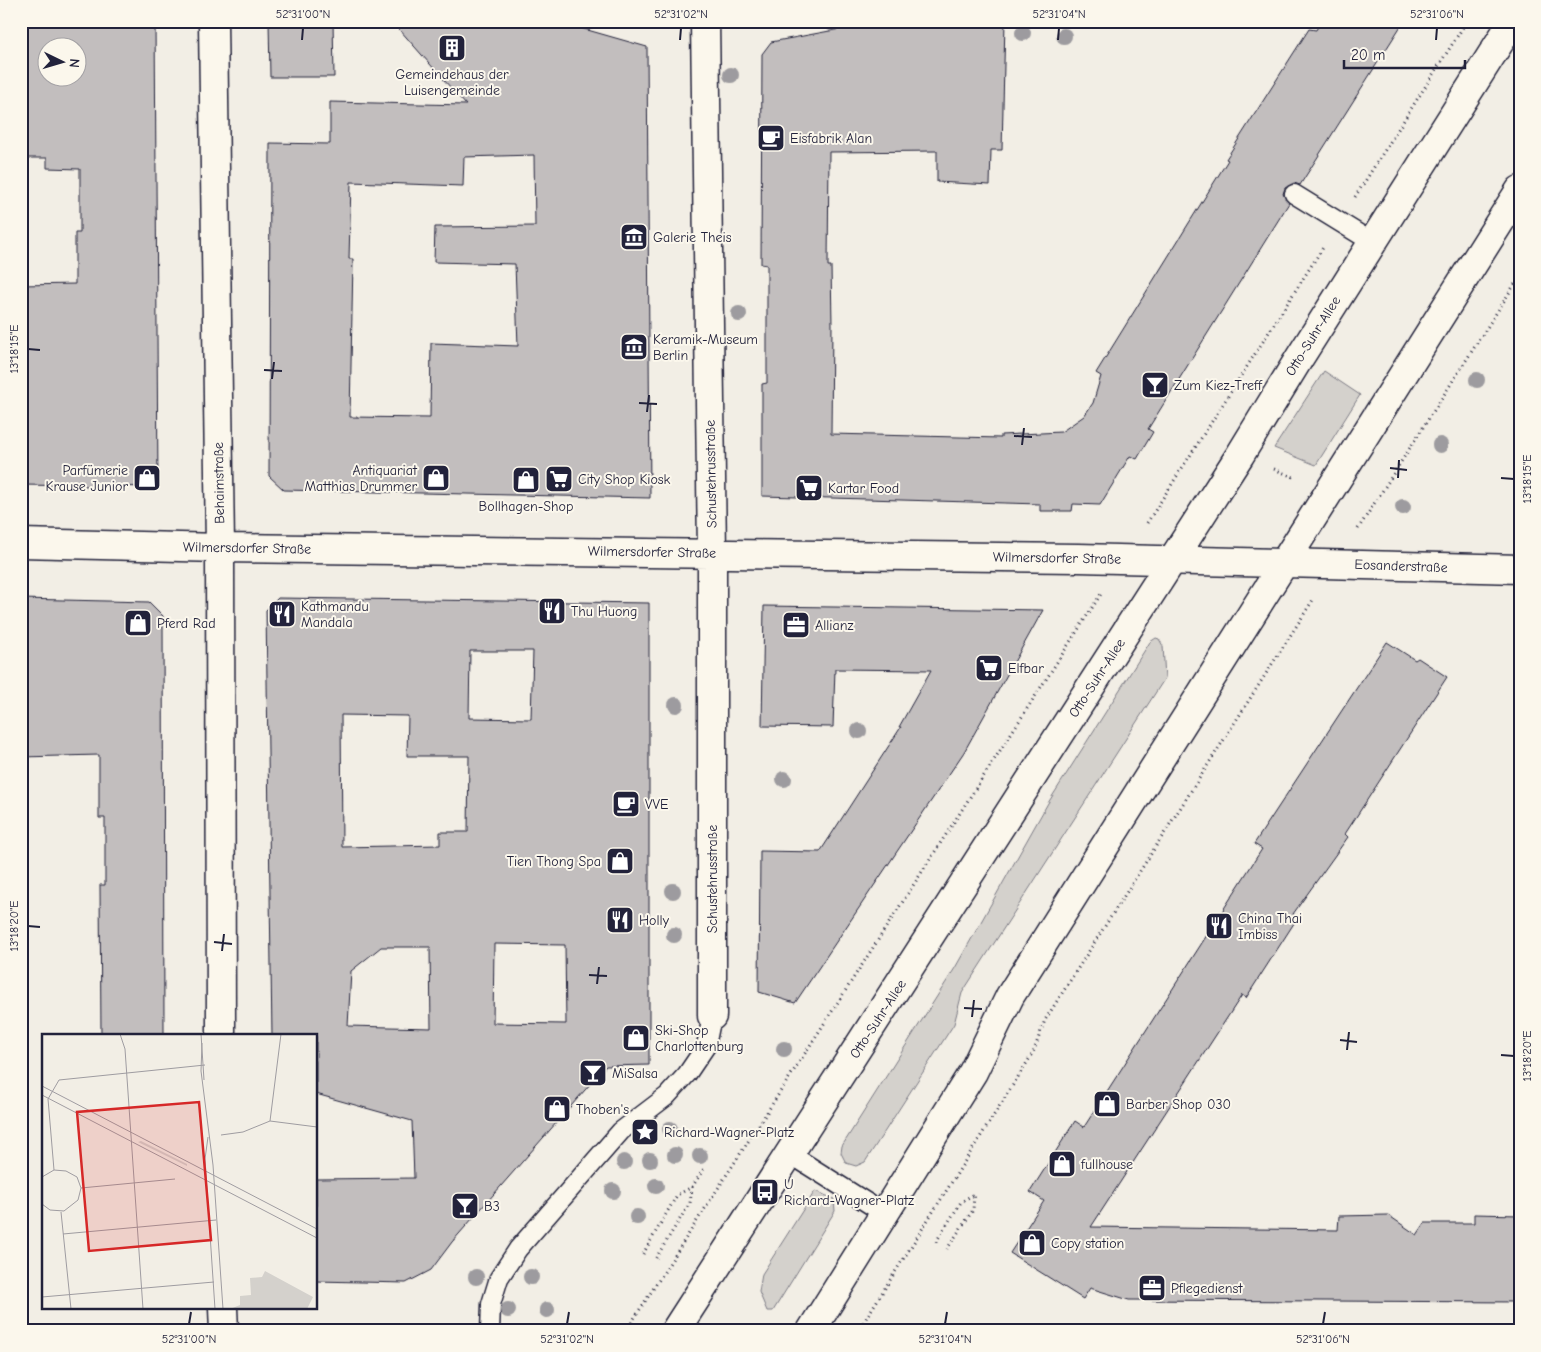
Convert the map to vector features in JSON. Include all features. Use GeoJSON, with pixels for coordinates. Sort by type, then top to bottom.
{"type":"FeatureCollection","features":[{"type":"Feature","properties":{"kind":"street","name":"Behaimstraße"},"geometry":{"type":"LineString","coordinates":[[213,21],[220,548],[221,1034]]}},
{"type":"Feature","properties":{"kind":"street","name":"Schustehrusstraße"},"geometry":{"type":"LineString","coordinates":[[705,21],[712,553],[712,1016]]}},
{"type":"Feature","properties":{"kind":"street","name":"Otto-Suhr-Allee"},"geometry":{"type":"LineString","coordinates":[[675,1331],[1172,560],[1513,21]]}},
{"type":"Feature","properties":{"kind":"street"},"geometry":{"type":"LineString","coordinates":[[811,1331],[972,1072],[1010,996],[1520,190]]}},
{"type":"Feature","properties":{"kind":"street","name":"Wilmersdorfer Straße"},"geometry":{"type":"LineString","coordinates":[[21,543],[220,548],[712,553],[1283,563]]}},
{"type":"Feature","properties":{"kind":"street","name":"Eosanderstraße"},"geometry":{"type":"LineString","coordinates":[[1283,563],[1520,569]]}},
{"type":"Feature","properties":{"kind":"street"},"geometry":{"type":"LineString","coordinates":[[224,1310],[224,1331]]}},
{"type":"Feature","properties":{"kind":"lane"},"geometry":{"type":"LineString","coordinates":[[1294,194],[1372,242]]}},
{"type":"Feature","properties":{"kind":"lane"},"geometry":{"type":"LineString","coordinates":[[490,1331],[491,1304],[499,1278],[518,1249],[621,1131],[667,1096],[686,1074],[706,1046],[712,1016]]}},
{"type":"Feature","properties":{"kind":"lane"},"geometry":{"type":"LineString","coordinates":[[790,1154],[884,1214]]}},
{"type":"Feature","properties":{"kind":"path"},"geometry":{"type":"LineString","coordinates":[[1168,490],[1467,21]]}},
{"type":"Feature","properties":{"kind":"path"},"geometry":{"type":"LineString","coordinates":[[1385,487],[1520,276]]}},
{"type":"Feature","properties":{"kind":"path"},"geometry":{"type":"LineString","coordinates":[[1272,468],[1298,479]]}},
{"type":"Feature","properties":{"kind":"path"},"geometry":{"type":"LineString","coordinates":[[626,1331],[1067,646]]}},
{"type":"Feature","properties":{"kind":"path"},"geometry":{"type":"LineString","coordinates":[[858,1331],[1033,1053],[1045,1020],[1270,668]]}},
{"type":"Feature","properties":{"kind":"path"},"geometry":{"type":"LineString","coordinates":[[654,1261],[690,1203],[692,1187],[705,1167]]}},
{"type":"Feature","properties":{"kind":"path"},"geometry":{"type":"LineString","coordinates":[[643,1254],[677,1195],[692,1187]]}},
{"type":"Feature","properties":{"kind":"path"},"geometry":{"type":"LineString","coordinates":[[936,1242],[961,1202],[974,1194],[973,1210],[947,1249]]}},
{"type":"Feature","properties":{"kind":"shaded area"},"geometry":{"type":"Polygon","coordinates":[[[1324,371],[1360,395],[1316,465],[1274,448],[1324,371]]]}},
{"type":"Feature","properties":{"kind":"shaded area"},"geometry":{"type":"Polygon","coordinates":[[[1156,638],[1159,639],[1163,646],[1165,678],[962,993],[954,1024],[865,1162],[856,1166],[846,1163],[841,1153],[842,1146],[955,968],[1048,803],[1150,642],[1156,638]]]}},
{"type":"Feature","properties":{"kind":"shaded area"},"geometry":{"type":"Polygon","coordinates":[[[815,1191],[834,1199],[835,1211],[773,1311],[767,1311],[759,1292],[762,1274],[815,1191]]]}},
{"type":"Feature","properties":{"kind":"building"},"geometry":{"type":"Polygon","coordinates":[[[21,21],[155,21],[158,487],[21,485],[21,285],[75,284],[75,233],[80,233],[80,169],[47,168],[47,158],[21,158],[21,21]]]}},
{"type":"Feature","properties":{"kind":"building"},"geometry":{"type":"Polygon","coordinates":[[[269,21],[333,21],[334,77],[270,77],[269,21]]]}},
{"type":"Feature","properties":{"kind":"building"},"geometry":{"type":"Polygon","coordinates":[[[392,21],[556,21],[647,47],[650,498],[284,490],[269,476],[270,143],[330,144],[330,102],[466,105],[392,21]],[[534,155],[464,157],[463,186],[351,182],[349,259],[353,259],[350,417],[430,418],[431,343],[518,346],[515,264],[434,262],[435,227],[535,226],[534,155]]]}},
{"type":"Feature","properties":{"kind":"building"},"geometry":{"type":"Polygon","coordinates":[[[883,21],[1005,21],[1002,150],[991,150],[990,185],[937,182],[937,151],[829,152],[828,266],[831,266],[831,434],[1001,438],[1001,435],[1061,432],[1084,416],[1093,403],[1101,376],[1096,373],[1228,160],[1226,159],[1309,29],[1316,30],[1321,21],[1404,21],[1300,185],[1294,183],[1285,188],[1283,194],[1289,203],[1148,429],[1153,432],[1137,459],[1130,456],[1100,505],[1073,504],[1072,511],[1040,511],[1040,504],[762,496],[762,384],[767,383],[767,265],[761,264],[762,54],[771,42],[883,21]]]}},
{"type":"Feature","properties":{"kind":"building"},"geometry":{"type":"Polygon","coordinates":[[[278,598],[649,603],[649,1065],[606,1066],[452,1242],[431,1270],[406,1283],[318,1281],[318,1179],[414,1178],[412,1121],[318,1095],[318,1034],[272,1034],[266,610],[278,598]],[[470,651],[469,718],[531,719],[533,651],[470,651]],[[341,715],[342,847],[440,845],[440,832],[468,832],[469,756],[407,756],[408,716],[341,715]],[[494,944],[493,1023],[566,1024],[565,945],[494,944]],[[381,947],[351,971],[348,1026],[431,1028],[430,947],[381,947]]]}},
{"type":"Feature","properties":{"kind":"building"},"geometry":{"type":"Polygon","coordinates":[[[21,599],[149,602],[163,616],[164,1034],[101,1034],[100,885],[105,885],[105,818],[99,818],[99,755],[21,757],[21,599]]]}},
{"type":"Feature","properties":{"kind":"building"},"geometry":{"type":"Polygon","coordinates":[[[764,606],[1043,610],[964,752],[795,1003],[759,992],[760,851],[820,852],[901,727],[899,727],[931,670],[835,669],[833,727],[762,726],[764,606]]]}},
{"type":"Feature","properties":{"kind":"building"},"geometry":{"type":"Polygon","coordinates":[[[1387,642],[1415,660],[1418,658],[1447,677],[1345,834],[1348,837],[1293,914],[1298,917],[1246,998],[1242,995],[1091,1227],[1338,1230],[1339,1216],[1388,1215],[1417,1235],[1425,1223],[1474,1223],[1474,1214],[1520,1215],[1520,1302],[1129,1300],[1090,1288],[1083,1299],[1010,1253],[1044,1201],[1030,1192],[1075,1121],[1084,1127],[1262,849],[1254,844],[1387,642]]]}},
{"type":"Feature","properties":{"kind":"place","name":"Gemeindehaus der Luisengemeinde"},"geometry":{"type":"Point","coordinates":[452,48]}},
{"type":"Feature","properties":{"kind":"place","name":"Eisfabrik Alan"},"geometry":{"type":"Point","coordinates":[771,138]}},
{"type":"Feature","properties":{"kind":"place","name":"Galerie Theis"},"geometry":{"type":"Point","coordinates":[634,237]}},
{"type":"Feature","properties":{"kind":"place","name":"Keramik-Museum Berlin"},"geometry":{"type":"Point","coordinates":[634,347]}},
{"type":"Feature","properties":{"kind":"place","name":"Zum Kiez-Treff"},"geometry":{"type":"Point","coordinates":[1155,385]}},
{"type":"Feature","properties":{"kind":"place","name":"Parfümerie Krause Junior"},"geometry":{"type":"Point","coordinates":[147,478]}},
{"type":"Feature","properties":{"kind":"place","name":"Antiquariat Matthias Drummer"},"geometry":{"type":"Point","coordinates":[436,478]}},
{"type":"Feature","properties":{"kind":"place","name":"City Shop Kiosk"},"geometry":{"type":"Point","coordinates":[559,479]}},
{"type":"Feature","properties":{"kind":"place","name":"Bollhagen-Shop"},"geometry":{"type":"Point","coordinates":[526,480]}},
{"type":"Feature","properties":{"kind":"place","name":"Kartar Food"},"geometry":{"type":"Point","coordinates":[809,488]}},
{"type":"Feature","properties":{"kind":"place","name":"Thu Huong"},"geometry":{"type":"Point","coordinates":[552,611]}},
{"type":"Feature","properties":{"kind":"place","name":"Kathmandu Mandala"},"geometry":{"type":"Point","coordinates":[282,614]}},
{"type":"Feature","properties":{"kind":"place","name":"Pferd Rad"},"geometry":{"type":"Point","coordinates":[138,623]}},
{"type":"Feature","properties":{"kind":"place","name":"Allianz"},"geometry":{"type":"Point","coordinates":[796,625]}},
{"type":"Feature","properties":{"kind":"place","name":"Elfbar"},"geometry":{"type":"Point","coordinates":[989,668]}},
{"type":"Feature","properties":{"kind":"place","name":"VVE"},"geometry":{"type":"Point","coordinates":[626,804]}},
{"type":"Feature","properties":{"kind":"place","name":"Tien Thong Spa"},"geometry":{"type":"Point","coordinates":[620,861]}},
{"type":"Feature","properties":{"kind":"place","name":"Holly"},"geometry":{"type":"Point","coordinates":[620,920]}},
{"type":"Feature","properties":{"kind":"place","name":"China Thai Imbiss"},"geometry":{"type":"Point","coordinates":[1219,926]}},
{"type":"Feature","properties":{"kind":"place","name":"Ski-Shop Charlottenburg"},"geometry":{"type":"Point","coordinates":[636,1038]}},
{"type":"Feature","properties":{"kind":"place","name":"MiSalsa"},"geometry":{"type":"Point","coordinates":[593,1073]}},
{"type":"Feature","properties":{"kind":"place","name":"Barber Shop 030"},"geometry":{"type":"Point","coordinates":[1107,1104]}},
{"type":"Feature","properties":{"kind":"place","name":"Thoben's"},"geometry":{"type":"Point","coordinates":[557,1109]}},
{"type":"Feature","properties":{"kind":"place","name":"Richard-Wagner-Platz"},"geometry":{"type":"Point","coordinates":[645,1132]}},
{"type":"Feature","properties":{"kind":"place","name":"fullhouse"},"geometry":{"type":"Point","coordinates":[1062,1164]}},
{"type":"Feature","properties":{"kind":"place","name":"U Richard-Wagner-Platz"},"geometry":{"type":"Point","coordinates":[765,1192]}},
{"type":"Feature","properties":{"kind":"place","name":"B3"},"geometry":{"type":"Point","coordinates":[465,1206]}},
{"type":"Feature","properties":{"kind":"place","name":"Copy station"},"geometry":{"type":"Point","coordinates":[1032,1243]}},
{"type":"Feature","properties":{"kind":"place","name":"Pflegedienst"},"geometry":{"type":"Point","coordinates":[1152,1288]}}]}
